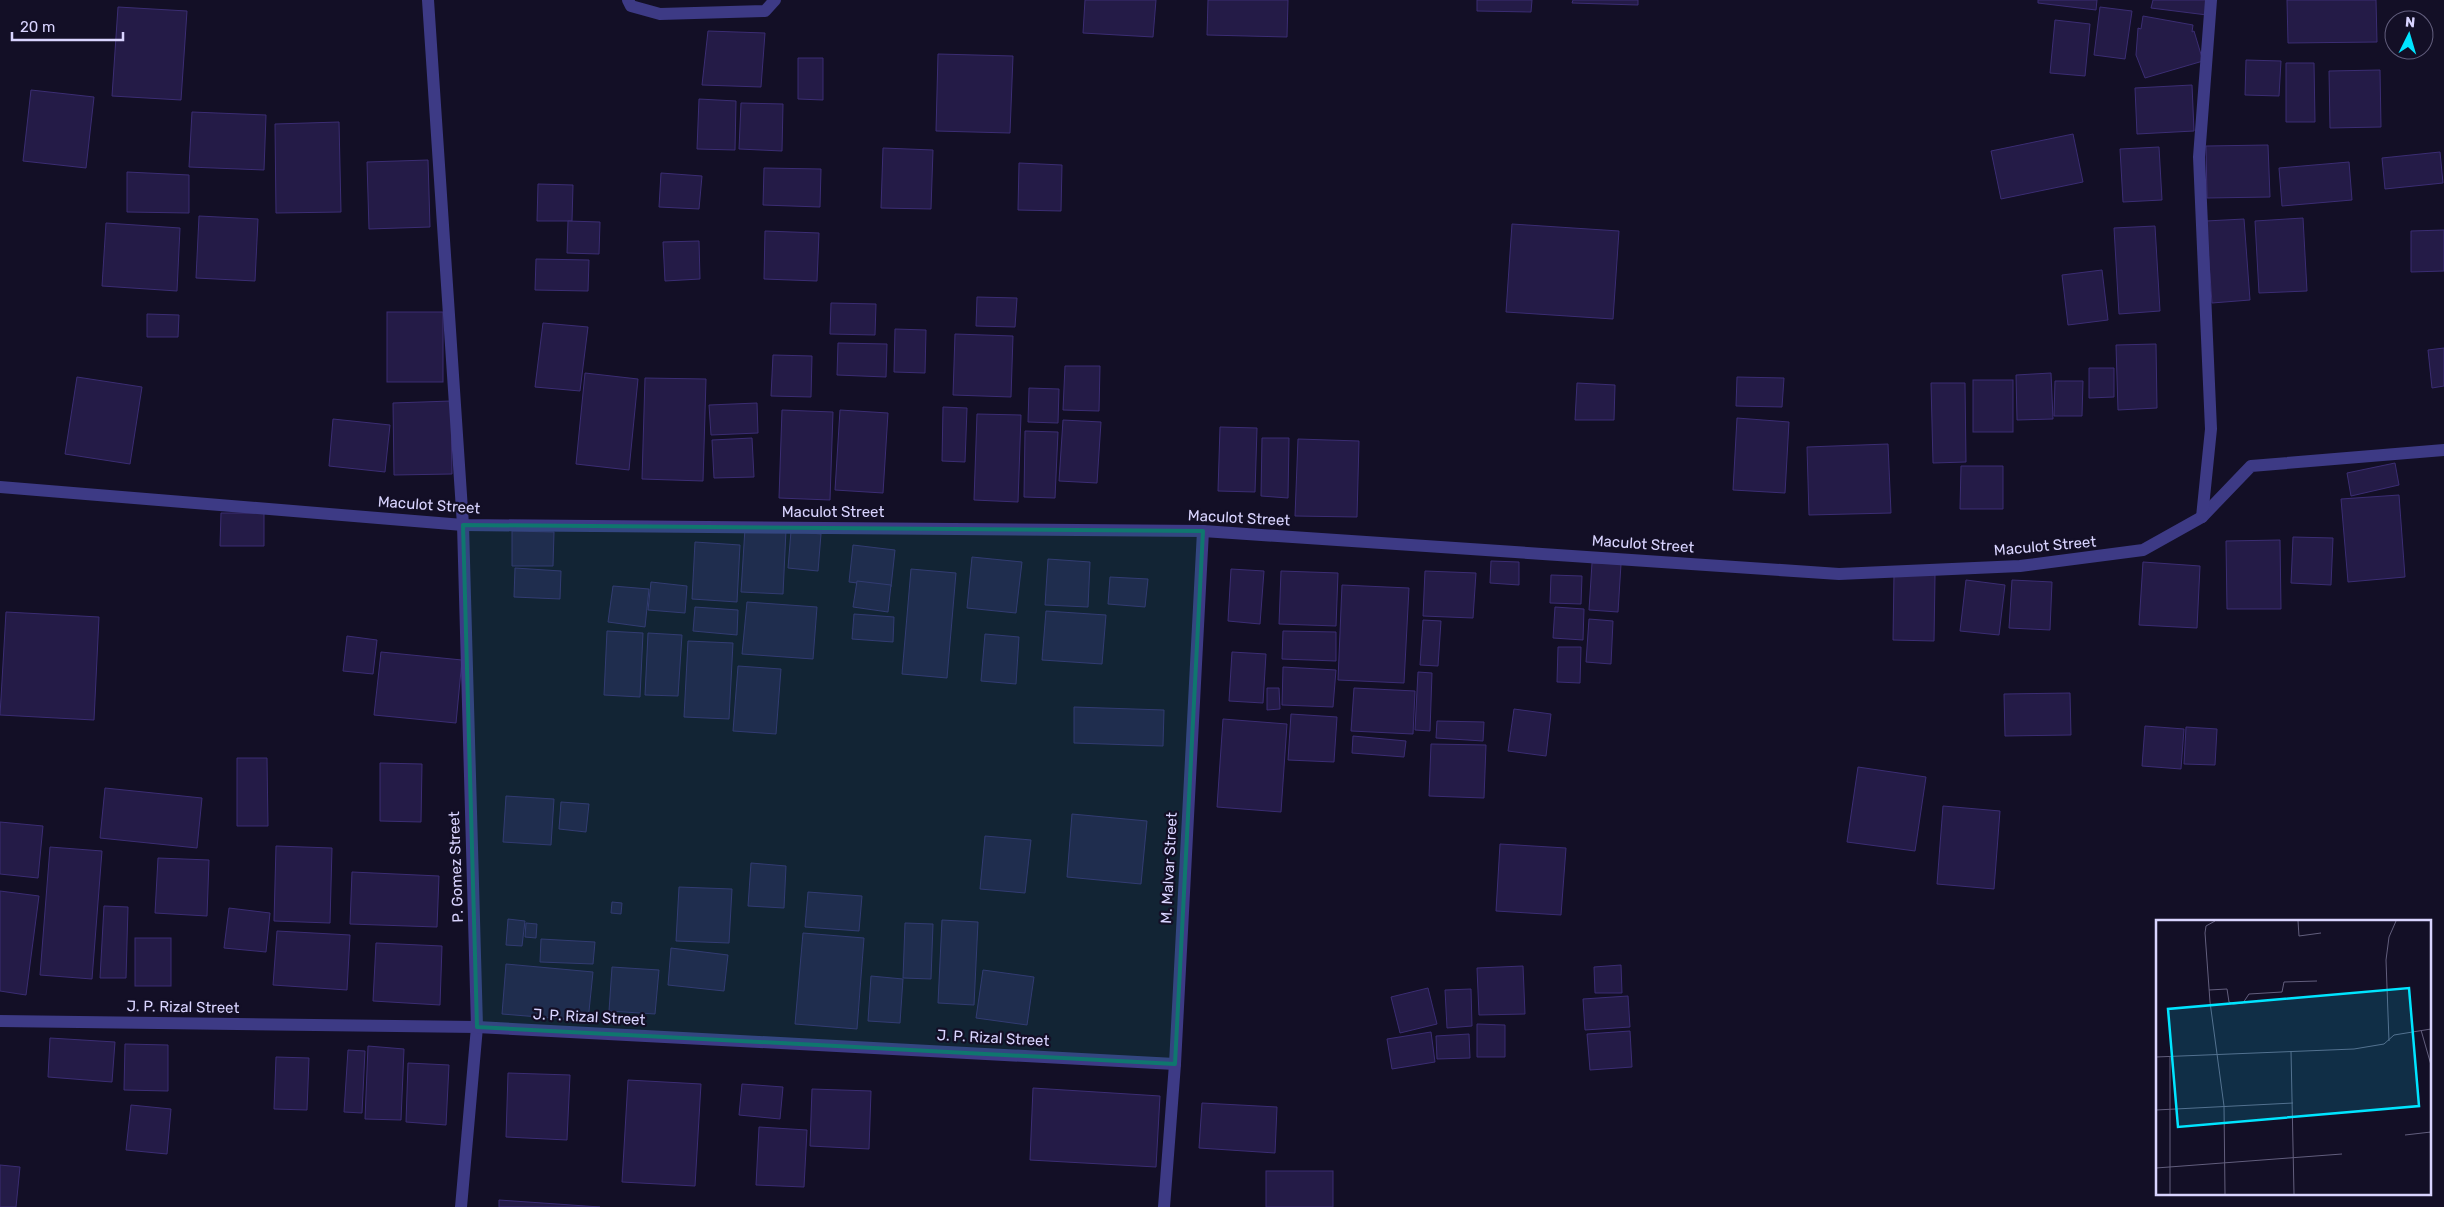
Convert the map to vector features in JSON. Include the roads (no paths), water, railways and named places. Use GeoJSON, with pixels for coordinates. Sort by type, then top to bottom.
{"type":"FeatureCollection","features":[{"type":"Feature","properties":{"kind":"street","name":"P. Gomez Street"},"geometry":{"type":"LineString","coordinates":[[428,0],[463,525],[477,1027],[462,1207]]}},
{"type":"Feature","properties":{"kind":"street"},"geometry":{"type":"LineString","coordinates":[[628,0],[631,6],[660,14],[765,11],[775,0]]}},
{"type":"Feature","properties":{"kind":"street"},"geometry":{"type":"LineString","coordinates":[[2202,517],[2210,429],[2199,156],[2211,0]]}},
{"type":"Feature","properties":{"kind":"street","name":"Maculot Street"},"geometry":{"type":"LineString","coordinates":[[0,487],[463,525],[1203,531],[1839,574],[2020,566],[2095,558],[2143,550],[2202,517],[2251,466],[2444,450]]}},
{"type":"Feature","properties":{"kind":"street","name":"M. Malvar Street"},"geometry":{"type":"LineString","coordinates":[[1164,1207],[1175,1064],[1203,531]]}},
{"type":"Feature","properties":{"kind":"street","name":"J. P. Rizal Street"},"geometry":{"type":"LineString","coordinates":[[0,1021],[477,1027],[1175,1064]]}}]}
